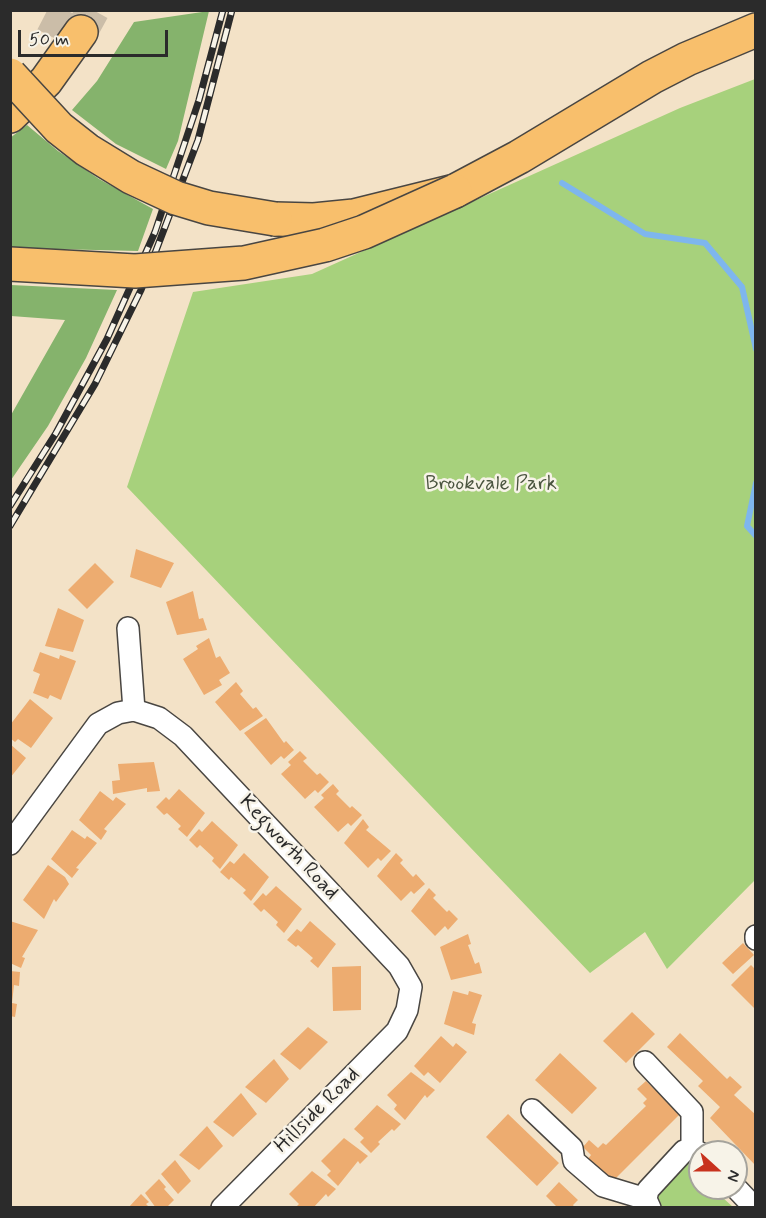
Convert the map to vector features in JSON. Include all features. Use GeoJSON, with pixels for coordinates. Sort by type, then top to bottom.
{"type":"FeatureCollection","features":[{"type":"Feature","properties":{"kind":"highway"},"geometry":{"type":"LineString","coordinates":[[10,264],[135,271],[244,263],[325,245],[364,232],[455,191],[519,157],[652,76],[756,30]]}},
{"type":"Feature","properties":{"kind":"highway"},"geometry":{"type":"LineString","coordinates":[[10,86],[60,45],[38,90],[10,116]]}},
{"type":"Feature","properties":{"kind":"highway"},"geometry":{"type":"LineString","coordinates":[[10,75],[53,122],[101,160],[146,185],[209,208],[275,219],[334,219],[386,210],[455,191]]}},
{"type":"Feature","properties":{"kind":"street"},"geometry":{"type":"LineString","coordinates":[[10,844],[98,724],[118,713],[134,710],[128,628]]}},
{"type":"Feature","properties":{"kind":"street","name":"Kegworth Road"},"geometry":{"type":"LineString","coordinates":[[134,710],[159,718],[183,736],[399,966],[411,987],[407,1010]]}},
{"type":"Feature","properties":{"kind":"street","name":"Hillside Road"},"geometry":{"type":"LineString","coordinates":[[222,1208],[398,1031],[407,1010]]}},
{"type":"Feature","properties":{"kind":"street"},"geometry":{"type":"LineString","coordinates":[[645,1062],[692,1112],[695,1140]]}},
{"type":"Feature","properties":{"kind":"street"},"geometry":{"type":"LineString","coordinates":[[532,1110],[572,1148],[574,1161],[603,1186],[648,1203],[648,1190],[684,1151],[688,1151]]}},
{"type":"Feature","properties":{"kind":"green space"},"geometry":{"type":"Polygon","coordinates":[[[209,11],[178,141],[166,169],[116,144],[72,110],[97,81],[134,22],[209,11]]]}},
{"type":"Feature","properties":{"kind":"green space","name":"Brookvale Park"},"geometry":{"type":"Polygon","coordinates":[[[755,79],[755,880],[667,969],[645,932],[590,973],[127,487],[193,292],[312,274],[680,108],[755,79]]]}},
{"type":"Feature","properties":{"kind":"green space"},"geometry":{"type":"Polygon","coordinates":[[[27,125],[58,151],[99,179],[153,209],[138,251],[11,248],[10,138],[27,125]]]}},
{"type":"Feature","properties":{"kind":"green space"},"geometry":{"type":"Polygon","coordinates":[[[11,285],[117,290],[86,358],[48,426],[11,480],[11,415],[65,320],[11,316],[11,285]]]}},
{"type":"Feature","properties":{"kind":"green space"},"geometry":{"type":"Polygon","coordinates":[[[688,1163],[688,1200],[725,1200],[733,1207],[662,1207],[658,1197],[661,1188],[688,1163]]]}},
{"type":"Feature","properties":{"kind":"building"},"geometry":{"type":"Polygon","coordinates":[[[136,549],[174,563],[161,588],[130,577],[136,549]]]}},
{"type":"Feature","properties":{"kind":"building"},"geometry":{"type":"Polygon","coordinates":[[[95,563],[114,582],[87,609],[68,590],[95,563]]]}},
{"type":"Feature","properties":{"kind":"building"},"geometry":{"type":"Polygon","coordinates":[[[193,591],[199,619],[203,618],[207,630],[177,635],[166,602],[193,591]]]}},
{"type":"Feature","properties":{"kind":"building"},"geometry":{"type":"Polygon","coordinates":[[[58,608],[84,620],[73,652],[45,646],[58,608]]]}},
{"type":"Feature","properties":{"kind":"building"},"geometry":{"type":"Polygon","coordinates":[[[209,638],[216,658],[220,656],[230,673],[219,680],[222,685],[204,695],[183,659],[198,649],[196,646],[209,638]]]}},
{"type":"Feature","properties":{"kind":"building"},"geometry":{"type":"Polygon","coordinates":[[[40,652],[59,659],[60,655],[76,661],[61,700],[50,695],[48,699],[33,693],[40,674],[33,671],[40,652]]]}},
{"type":"Feature","properties":{"kind":"building"},"geometry":{"type":"Polygon","coordinates":[[[236,682],[243,691],[240,694],[253,709],[256,707],[263,716],[240,731],[215,702],[236,682]]]}},
{"type":"Feature","properties":{"kind":"building"},"geometry":{"type":"Polygon","coordinates":[[[30,699],[53,718],[31,748],[18,739],[15,742],[10,738],[10,725],[30,699]]]}},
{"type":"Feature","properties":{"kind":"building"},"geometry":{"type":"Polygon","coordinates":[[[266,718],[284,743],[286,741],[294,750],[284,759],[281,756],[271,765],[244,733],[266,718]]]}},
{"type":"Feature","properties":{"kind":"building"},"geometry":{"type":"Polygon","coordinates":[[[10,744],[26,758],[10,778],[10,744]]]}},
{"type":"Feature","properties":{"kind":"building"},"geometry":{"type":"Polygon","coordinates":[[[300,751],[307,758],[303,761],[317,775],[320,773],[329,782],[318,793],[315,790],[305,799],[281,774],[291,765],[288,762],[300,751]]]}},
{"type":"Feature","properties":{"kind":"building"},"geometry":{"type":"Polygon","coordinates":[[[154,762],[160,791],[147,792],[147,788],[113,794],[112,781],[120,780],[118,764],[154,762]]]}},
{"type":"Feature","properties":{"kind":"building"},"geometry":{"type":"Polygon","coordinates":[[[333,784],[339,791],[336,794],[350,808],[352,806],[362,815],[351,826],[348,823],[338,832],[314,807],[324,798],[321,795],[333,784]]]}},
{"type":"Feature","properties":{"kind":"building"},"geometry":{"type":"Polygon","coordinates":[[[179,789],[205,813],[187,837],[178,829],[181,826],[167,813],[164,815],[156,807],[166,797],[169,800],[179,789]]]}},
{"type":"Feature","properties":{"kind":"building"},"geometry":{"type":"Polygon","coordinates":[[[100,791],[113,801],[116,797],[126,804],[104,829],[107,831],[101,840],[79,820],[100,791]]]}},
{"type":"Feature","properties":{"kind":"building"},"geometry":{"type":"Polygon","coordinates":[[[363,819],[369,827],[366,830],[391,851],[381,861],[378,858],[368,868],[344,843],[363,819]]]}},
{"type":"Feature","properties":{"kind":"building"},"geometry":{"type":"Polygon","coordinates":[[[212,821],[238,845],[220,869],[212,861],[214,858],[200,845],[197,848],[189,840],[199,829],[202,832],[212,821]]]}},
{"type":"Feature","properties":{"kind":"building"},"geometry":{"type":"Polygon","coordinates":[[[72,830],[85,839],[87,836],[97,843],[76,868],[79,869],[72,878],[51,859],[72,830]]]}},
{"type":"Feature","properties":{"kind":"building"},"geometry":{"type":"Polygon","coordinates":[[[244,853],[269,877],[251,901],[243,893],[246,890],[231,877],[229,880],[220,872],[230,861],[234,864],[244,853]]]}},
{"type":"Feature","properties":{"kind":"building"},"geometry":{"type":"Polygon","coordinates":[[[396,853],[403,860],[400,863],[413,877],[416,874],[425,884],[414,894],[411,891],[401,901],[377,876],[396,853]]]}},
{"type":"Feature","properties":{"kind":"building"},"geometry":{"type":"Polygon","coordinates":[[[48,865],[65,877],[69,884],[56,902],[54,899],[44,919],[23,900],[48,865]]]}},
{"type":"Feature","properties":{"kind":"building"},"geometry":{"type":"Polygon","coordinates":[[[276,886],[302,909],[284,933],[276,925],[278,922],[264,909],[261,912],[253,904],[263,893],[266,896],[276,886]]]}},
{"type":"Feature","properties":{"kind":"building"},"geometry":{"type":"Polygon","coordinates":[[[429,888],[436,895],[433,898],[458,919],[448,930],[445,926],[435,936],[411,911],[429,888]]]}},
{"type":"Feature","properties":{"kind":"building"},"geometry":{"type":"Polygon","coordinates":[[[10,921],[38,930],[22,957],[25,958],[21,968],[10,963],[10,921]]]}},
{"type":"Feature","properties":{"kind":"building"},"geometry":{"type":"Polygon","coordinates":[[[310,921],[336,944],[318,968],[310,961],[313,958],[298,945],[296,947],[287,940],[297,929],[301,932],[310,921]]]}},
{"type":"Feature","properties":{"kind":"building"},"geometry":{"type":"Polygon","coordinates":[[[468,934],[471,944],[468,945],[475,964],[479,962],[482,973],[451,980],[440,947],[468,934]]]}},
{"type":"Feature","properties":{"kind":"building"},"geometry":{"type":"Polygon","coordinates":[[[743,943],[754,955],[733,974],[722,963],[743,943]]]}},
{"type":"Feature","properties":{"kind":"building"},"geometry":{"type":"Polygon","coordinates":[[[751,965],[756,970],[756,1010],[731,985],[751,965]]]}},
{"type":"Feature","properties":{"kind":"building"},"geometry":{"type":"Polygon","coordinates":[[[361,966],[361,1010],[333,1011],[332,967],[361,966]]]}},
{"type":"Feature","properties":{"kind":"building"},"geometry":{"type":"Polygon","coordinates":[[[10,971],[20,972],[19,986],[14,985],[12,1003],[17,1004],[15,1017],[10,1016],[10,971]]]}},
{"type":"Feature","properties":{"kind":"building"},"geometry":{"type":"Polygon","coordinates":[[[453,991],[468,995],[469,991],[482,995],[472,1023],[476,1024],[474,1035],[444,1024],[453,991]]]}},
{"type":"Feature","properties":{"kind":"building"},"geometry":{"type":"Polygon","coordinates":[[[632,1012],[655,1034],[626,1063],[603,1041],[632,1012]]]}},
{"type":"Feature","properties":{"kind":"building"},"geometry":{"type":"Polygon","coordinates":[[[308,1027],[328,1042],[300,1070],[280,1054],[308,1027]]]}},
{"type":"Feature","properties":{"kind":"building"},"geometry":{"type":"Polygon","coordinates":[[[680,1033],[727,1079],[730,1076],[742,1087],[734,1095],[756,1115],[756,1166],[748,1158],[748,1140],[731,1140],[710,1118],[720,1107],[698,1086],[703,1081],[667,1047],[680,1033]]]}},
{"type":"Feature","properties":{"kind":"building"},"geometry":{"type":"Polygon","coordinates":[[[441,1036],[453,1047],[456,1043],[467,1052],[440,1083],[428,1072],[424,1076],[414,1066],[441,1036]]]}},
{"type":"Feature","properties":{"kind":"building"},"geometry":{"type":"Polygon","coordinates":[[[560,1053],[597,1088],[572,1114],[535,1080],[560,1053]]]}},
{"type":"Feature","properties":{"kind":"building"},"geometry":{"type":"Polygon","coordinates":[[[274,1059],[289,1079],[266,1103],[245,1087],[274,1059]]]}},
{"type":"Feature","properties":{"kind":"building"},"geometry":{"type":"Polygon","coordinates":[[[411,1072],[435,1090],[427,1098],[425,1095],[405,1120],[394,1109],[397,1105],[387,1095],[411,1072]]]}},
{"type":"Feature","properties":{"kind":"building"},"geometry":{"type":"Polygon","coordinates":[[[646,1081],[655,1090],[659,1086],[683,1111],[611,1183],[588,1159],[591,1155],[583,1147],[589,1140],[598,1148],[603,1143],[606,1145],[646,1106],[643,1103],[647,1099],[637,1089],[646,1081]]]}},
{"type":"Feature","properties":{"kind":"building"},"geometry":{"type":"Polygon","coordinates":[[[241,1093],[257,1114],[233,1137],[213,1122],[241,1093]]]}},
{"type":"Feature","properties":{"kind":"building"},"geometry":{"type":"Polygon","coordinates":[[[377,1105],[401,1124],[378,1142],[380,1144],[371,1153],[360,1142],[364,1138],[354,1129],[377,1105]]]}},
{"type":"Feature","properties":{"kind":"building"},"geometry":{"type":"Polygon","coordinates":[[[508,1114],[559,1163],[537,1186],[486,1137],[508,1114]]]}},
{"type":"Feature","properties":{"kind":"building"},"geometry":{"type":"Polygon","coordinates":[[[207,1126],[223,1146],[199,1170],[179,1155],[207,1126]]]}},
{"type":"Feature","properties":{"kind":"building"},"geometry":{"type":"Polygon","coordinates":[[[344,1138],[368,1156],[360,1164],[358,1161],[338,1186],[327,1175],[331,1171],[321,1161],[344,1138]]]}},
{"type":"Feature","properties":{"kind":"building"},"geometry":{"type":"Polygon","coordinates":[[[175,1160],[191,1181],[178,1194],[161,1174],[175,1160]]]}},
{"type":"Feature","properties":{"kind":"building"},"geometry":{"type":"Polygon","coordinates":[[[312,1171],[336,1189],[328,1197],[326,1194],[313,1208],[295,1208],[299,1204],[289,1194],[312,1171]]]}},
{"type":"Feature","properties":{"kind":"building"},"geometry":{"type":"Polygon","coordinates":[[[159,1179],[174,1200],[166,1208],[156,1208],[145,1193],[159,1179]]]}},
{"type":"Feature","properties":{"kind":"building"},"geometry":{"type":"Polygon","coordinates":[[[559,1182],[578,1200],[573,1205],[575,1208],[558,1208],[546,1196],[559,1182]]]}},
{"type":"Feature","properties":{"kind":"building"},"geometry":{"type":"Polygon","coordinates":[[[141,1194],[149,1202],[146,1204],[150,1208],[128,1208],[141,1194]]]}},
{"type":"Feature","properties":{"kind":"waterway"},"geometry":{"type":"LineString","coordinates":[[562,183],[645,234],[705,243],[742,287],[756,349]]}},
{"type":"Feature","properties":{"kind":"waterway"},"geometry":{"type":"LineString","coordinates":[[756,483],[747,526],[756,536]]}},
{"type":"Feature","properties":{"kind":"tunnel"},"geometry":{"type":"LineString","coordinates":[[52,37],[66,10]]}},
{"type":"Feature","properties":{"kind":"tunnel"},"geometry":{"type":"LineString","coordinates":[[81,32],[93,10]]}},
{"type":"Feature","properties":{"kind":"railway"},"geometry":{"type":"LineString","coordinates":[[10,506],[56,433],[107,339],[155,232],[199,100],[223,10]]}},
{"type":"Feature","properties":{"kind":"railway"},"geometry":{"type":"LineString","coordinates":[[10,526],[95,384],[141,290],[198,140],[232,10]]}}]}
